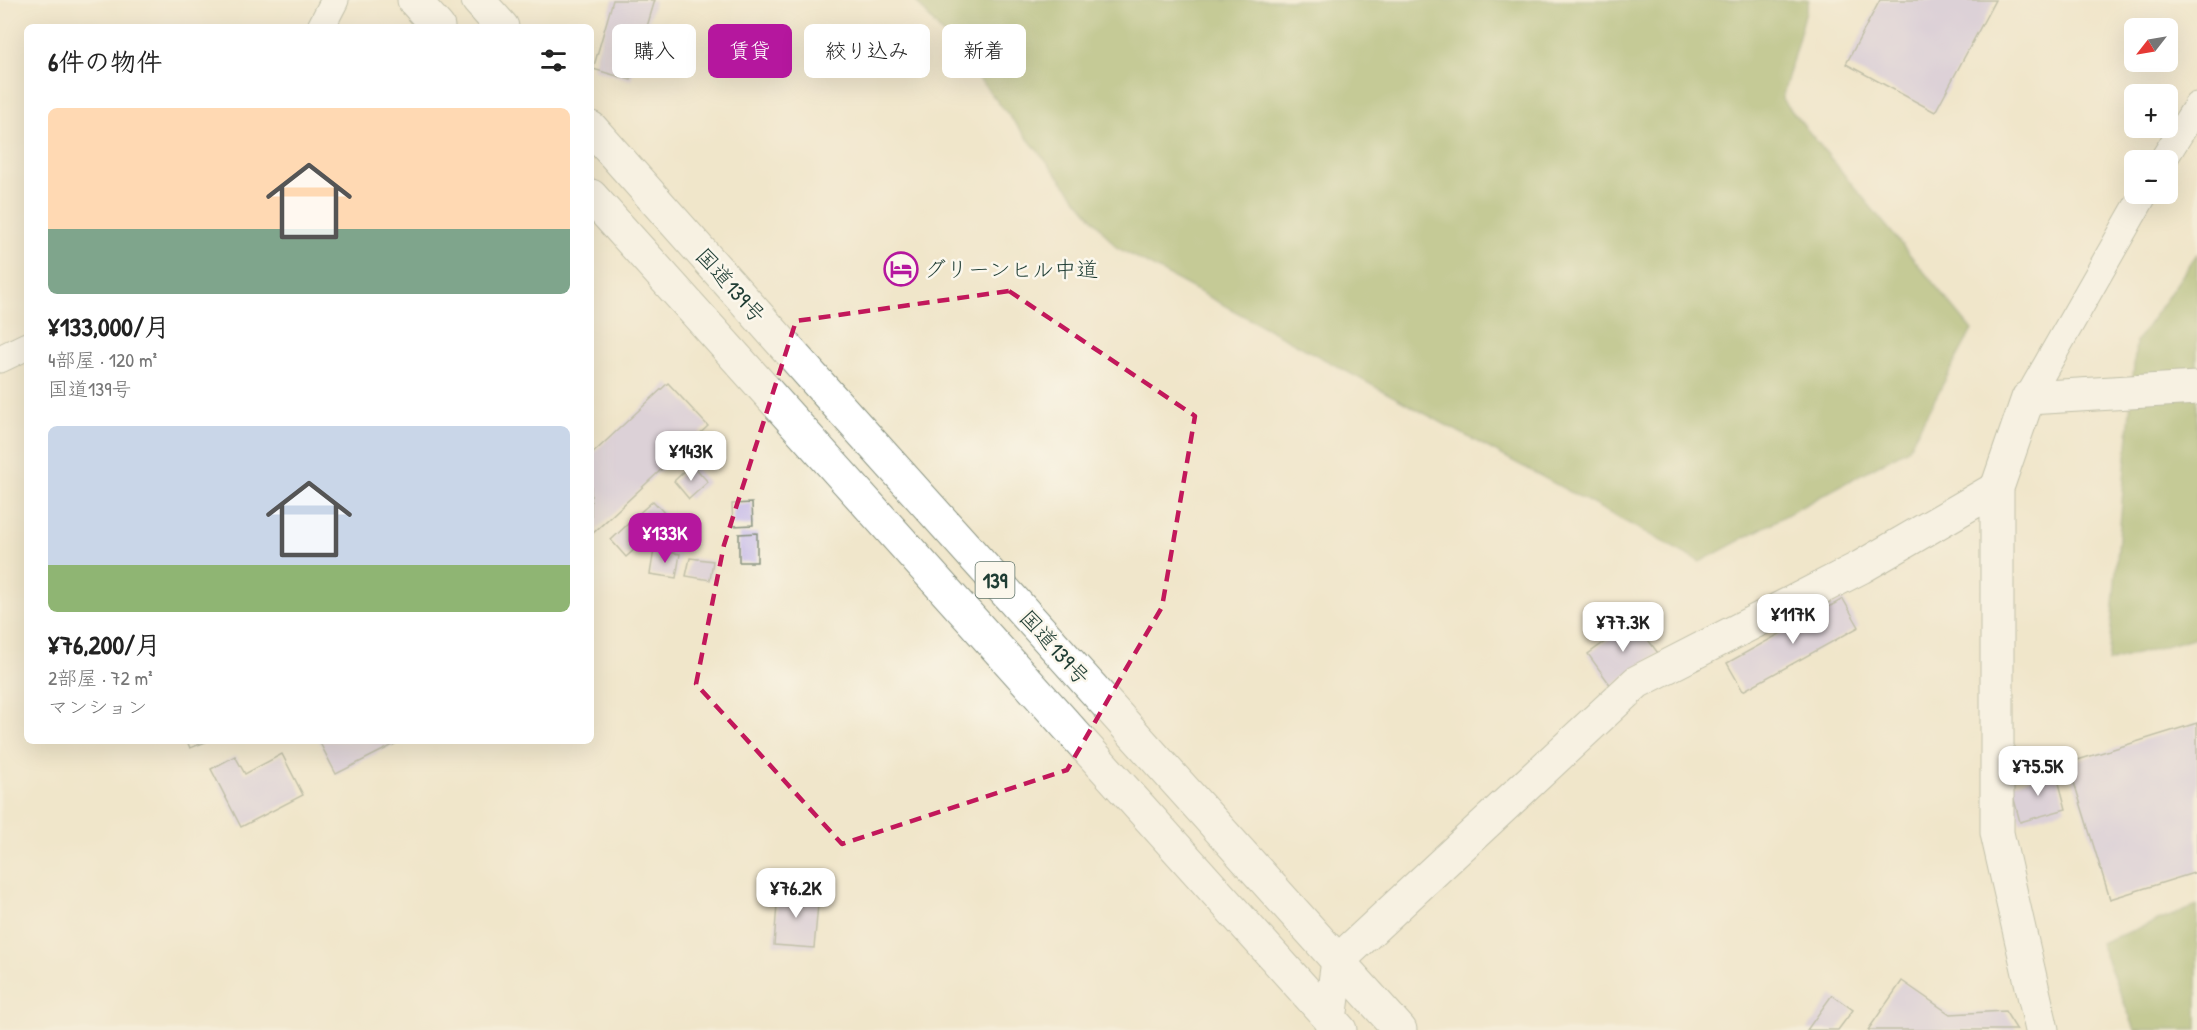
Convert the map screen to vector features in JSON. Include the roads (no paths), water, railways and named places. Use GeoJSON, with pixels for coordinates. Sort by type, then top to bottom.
{"type":"FeatureCollection","features":[{"type":"Feature","properties":{"kind":"main road"},"geometry":{"type":"LineString","coordinates":[[414,0],[435,24]]}},
{"type":"Feature","properties":{"kind":"main road"},"geometry":{"type":"LineString","coordinates":[[478,0],[499,24]]}},
{"type":"Feature","properties":{"kind":"main road","name":"国道139号"},"geometry":{"type":"LineString","coordinates":[[594,131],[825,392],[1401,1030]]}},
{"type":"Feature","properties":{"kind":"main road","name":"国道139号"},"geometry":{"type":"LineString","coordinates":[[594,199],[1331,1026]]}},
{"type":"Feature","properties":{"kind":"main road"},"geometry":{"type":"LineString","coordinates":[[2042,1030],[1997,833],[1997,488],[2028,398],[2197,388]]}},
{"type":"Feature","properties":{"kind":"main road"},"geometry":{"type":"LineString","coordinates":[[1331,1026],[1338,961],[1637,682],[1861,567],[1997,488]]}},
{"type":"Feature","properties":{"kind":"street"},"geometry":{"type":"LineString","coordinates":[[323,24],[335,0]]}},
{"type":"Feature","properties":{"kind":"street"},"geometry":{"type":"LineString","coordinates":[[2169,150],[2197,106]]}},
{"type":"Feature","properties":{"kind":"street"},"geometry":{"type":"LineString","coordinates":[[2028,398],[2138,204]]}},
{"type":"Feature","properties":{"kind":"street"},"geometry":{"type":"LineString","coordinates":[[0,359],[24,347]]}},
{"type":"Feature","properties":{"kind":"place","name":"グリーンヒル中道"},"geometry":{"type":"Point","coordinates":[901,269]}}]}
